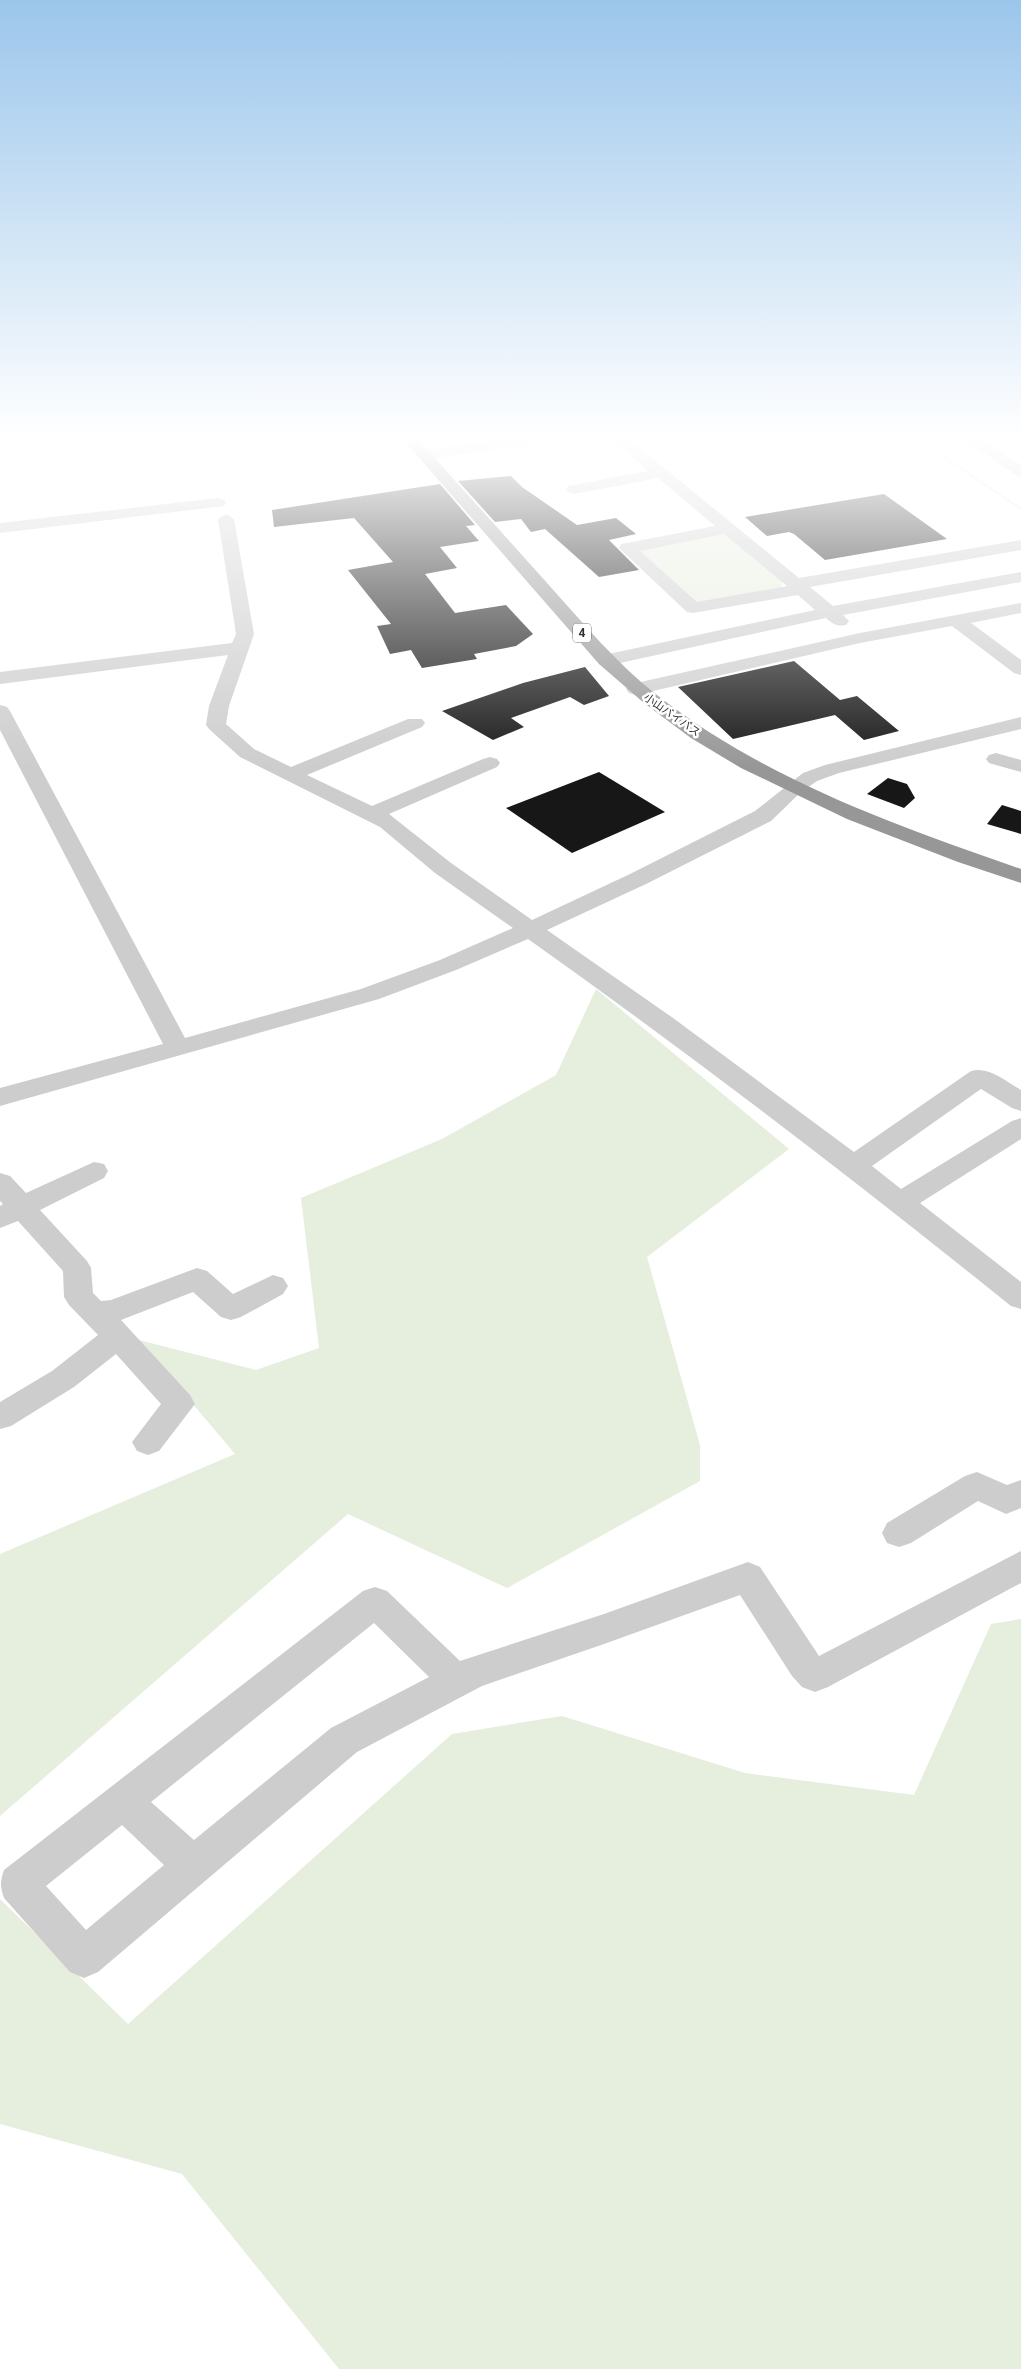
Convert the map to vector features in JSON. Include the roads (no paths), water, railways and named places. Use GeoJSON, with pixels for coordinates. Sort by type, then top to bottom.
{"type":"FeatureCollection","features":[{"type":"Feature","properties":{"kind":"highway","name":"小山バイパス"},"geometry":{"type":"LineString","coordinates":[[505,547],[606,660],[636,690],[676,719],[726,751],[794,788],[894,832],[1021,876]]}},
{"type":"Feature","properties":{"kind":"street"},"geometry":{"type":"LineString","coordinates":[[229,547],[246,634],[220,706],[216,725],[247,753],[388,822],[443,868],[664,1023],[854,1165],[1021,1298]]}},
{"type":"Feature","properties":{"kind":"street"},"geometry":{"type":"LineString","coordinates":[[634,547],[627,548],[693,608],[1008,547]]}},
{"type":"Feature","properties":{"kind":"street"},"geometry":{"type":"LineString","coordinates":[[751,547],[860,638]]}},
{"type":"Feature","properties":{"kind":"street"},"geometry":{"type":"LineString","coordinates":[[606,660],[829,612],[1021,576]]}},
{"type":"Feature","properties":{"kind":"street"},"geometry":{"type":"LineString","coordinates":[[636,690],[860,638],[1021,608]]}},
{"type":"Feature","properties":{"kind":"street"},"geometry":{"type":"LineString","coordinates":[[957,620],[1021,669]]}},
{"type":"Feature","properties":{"kind":"street"},"geometry":{"type":"LineString","coordinates":[[0,678],[240,648]]}},
{"type":"Feature","properties":{"kind":"street"},"geometry":{"type":"LineString","coordinates":[[0,712],[178,1048]]}},
{"type":"Feature","properties":{"kind":"street"},"geometry":{"type":"LineString","coordinates":[[291,774],[415,723]]}},
{"type":"Feature","properties":{"kind":"street"},"geometry":{"type":"LineString","coordinates":[[0,1097],[370,994],[448,965],[531,929],[763,816],[794,788],[810,778],[832,769],[1021,723]]}},
{"type":"Feature","properties":{"kind":"street"},"geometry":{"type":"LineString","coordinates":[[996,759],[1021,766]]}},
{"type":"Feature","properties":{"kind":"street"},"geometry":{"type":"LineString","coordinates":[[372,814],[490,763]]}},
{"type":"Feature","properties":{"kind":"street"},"geometry":{"type":"LineString","coordinates":[[854,1165],[980,1077],[1021,1102]]}},
{"type":"Feature","properties":{"kind":"street"},"geometry":{"type":"LineString","coordinates":[[901,1202],[1021,1126]]}},
{"type":"Feature","properties":{"kind":"street"},"geometry":{"type":"LineString","coordinates":[[11,1212],[94,1171]]}},
{"type":"Feature","properties":{"kind":"street"},"geometry":{"type":"LineString","coordinates":[[0,1183],[11,1212],[76,1268],[79,1297],[118,1336],[179,1404],[148,1442]]}},
{"type":"Feature","properties":{"kind":"street"},"geometry":{"type":"LineString","coordinates":[[94,1313],[114,1311],[197,1278],[231,1309],[273,1286]]}},
{"type":"Feature","properties":{"kind":"street"},"geometry":{"type":"LineString","coordinates":[[0,1417],[63,1379],[118,1336]]}},
{"type":"Feature","properties":{"kind":"street"},"geometry":{"type":"LineString","coordinates":[[899,1533],[977,1485],[1006,1500],[1021,1493]]}},
{"type":"Feature","properties":{"kind":"street"},"geometry":{"type":"LineString","coordinates":[[457,1681],[375,1602],[18,1884],[84,1958],[344,1740],[471,1674],[748,1577],[804,1665],[815,1676],[1021,1566]]}},
{"type":"Feature","properties":{"kind":"street"},"geometry":{"type":"LineString","coordinates":[[123,1801],[193,1865]]}}]}
